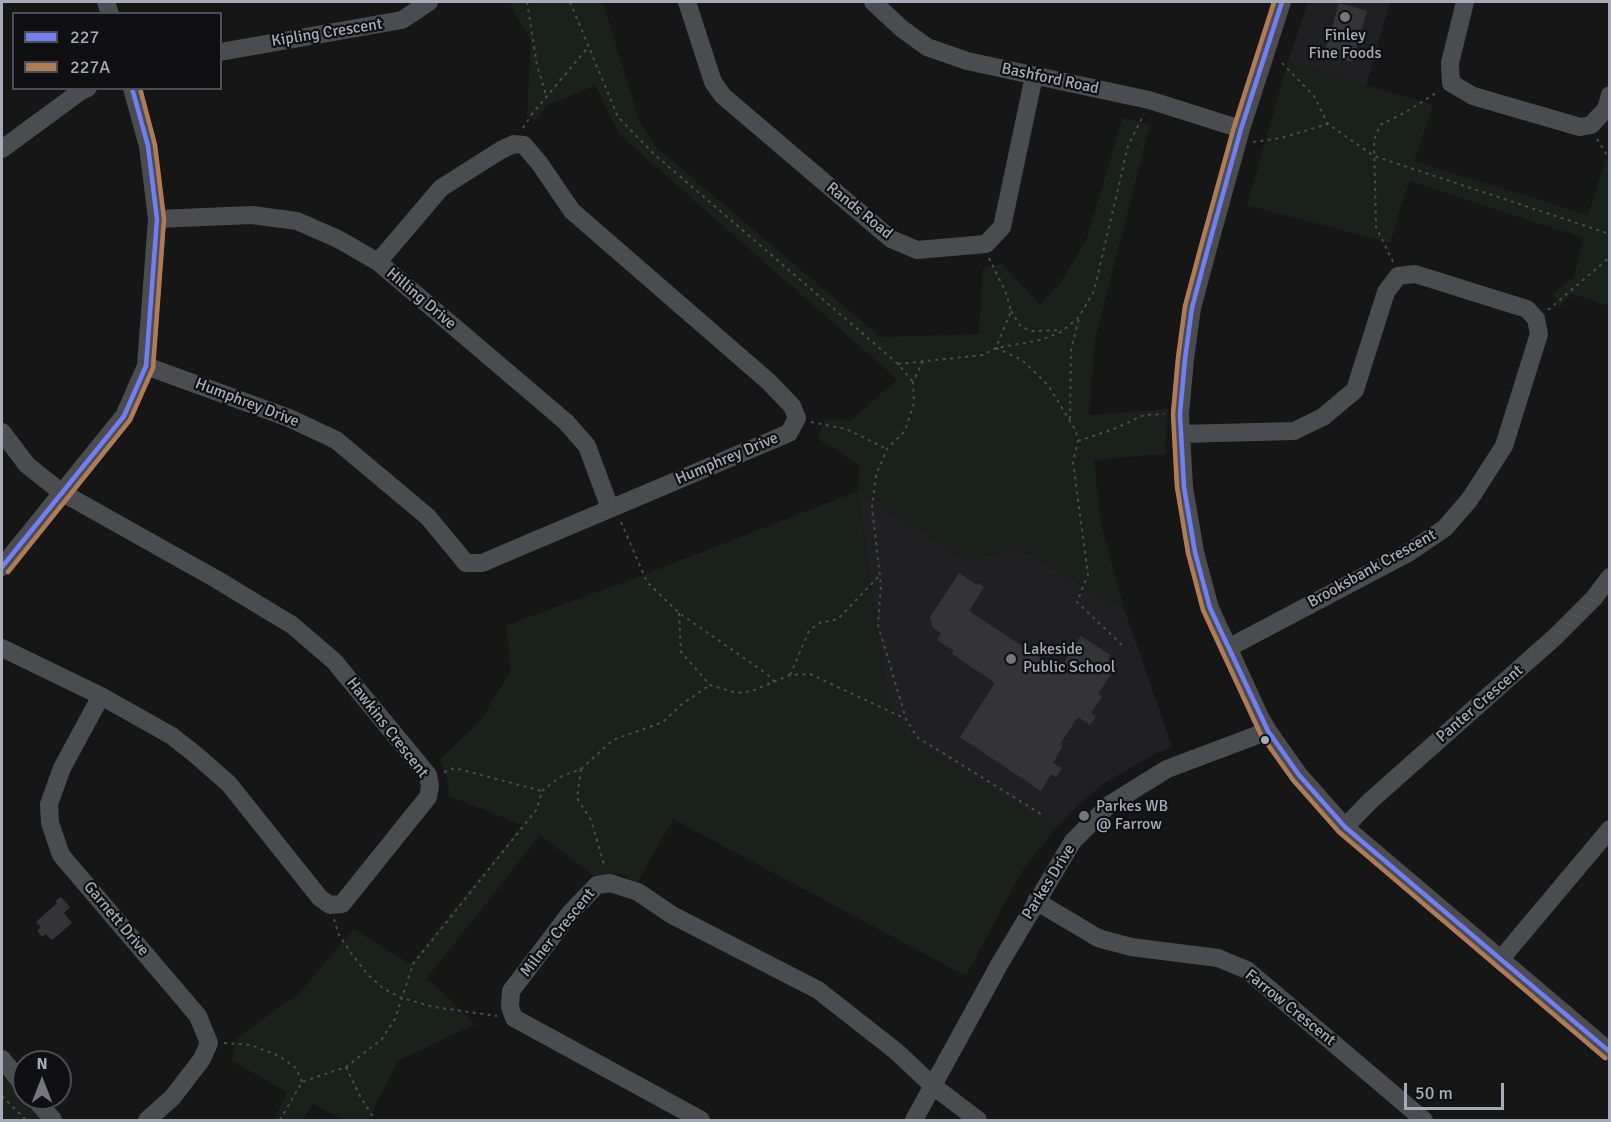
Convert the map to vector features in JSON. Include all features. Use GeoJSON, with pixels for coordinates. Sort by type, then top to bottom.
{"type":"FeatureCollection","features":[{"type":"Feature","properties":{"kind":"street","name":"Kipling Crescent"},"geometry":{"type":"LineString","coordinates":[[222,52],[402,20],[429,2]]}},
{"type":"Feature","properties":{"kind":"street","name":"Rands Road"},"geometry":{"type":"LineString","coordinates":[[687,2],[713,82],[723,96],[891,239],[917,250],[986,244]]}},
{"type":"Feature","properties":{"kind":"street","name":"Bashford Road"},"geometry":{"type":"LineString","coordinates":[[873,2],[901,28],[927,47],[967,61],[1149,100],[1239,136]]}},
{"type":"Feature","properties":{"kind":"street"},"geometry":{"type":"LineString","coordinates":[[1282,2],[1239,136],[1192,308],[1180,414],[1184,488],[1196,552],[1210,608],[1268,731],[1299,775],[1345,827],[1610,1052]]}},
{"type":"Feature","properties":{"kind":"street"},"geometry":{"type":"LineString","coordinates":[[1465,2],[1450,63],[1451,83],[1473,96],[1580,127],[1591,125],[1606,109],[1610,95]]}},
{"type":"Feature","properties":{"kind":"street"},"geometry":{"type":"LineString","coordinates":[[986,244],[1002,227],[1034,76]]}},
{"type":"Feature","properties":{"kind":"street"},"geometry":{"type":"LineString","coordinates":[[2,149],[85,90]]}},
{"type":"Feature","properties":{"kind":"street"},"geometry":{"type":"LineString","coordinates":[[2,567],[124,416],[146,366],[157,219],[148,146],[133,90]]}},
{"type":"Feature","properties":{"kind":"street"},"geometry":{"type":"LineString","coordinates":[[378,262],[441,188],[514,144],[524,145],[540,164],[572,212],[769,382],[792,406],[797,418]]}},
{"type":"Feature","properties":{"kind":"street","name":"Hilling Drive"},"geometry":{"type":"LineString","coordinates":[[157,219],[252,215],[297,222],[338,239],[378,262],[566,423],[587,446],[612,507]]}},
{"type":"Feature","properties":{"kind":"street"},"geometry":{"type":"LineString","coordinates":[[1181,434],[1294,431],[1323,417],[1355,390],[1386,292],[1398,276],[1415,274],[1527,309],[1536,319]]}},
{"type":"Feature","properties":{"kind":"street","name":"Brooksbank Crescent"},"geometry":{"type":"LineString","coordinates":[[1228,648],[1408,553],[1445,528],[1470,499],[1504,446],[1539,334],[1536,319]]}},
{"type":"Feature","properties":{"kind":"street","name":"Humphrey Drive"},"geometry":{"type":"LineString","coordinates":[[146,366],[289,418],[336,440],[428,517],[466,563],[482,563],[789,433],[797,418]]}},
{"type":"Feature","properties":{"kind":"street","name":"Hawkins Crescent"},"geometry":{"type":"LineString","coordinates":[[2,432],[27,465],[61,492],[216,579],[292,625],[334,661],[428,775],[430,786],[428,797],[342,904],[330,905]]}},
{"type":"Feature","properties":{"kind":"street","name":"Panter Crescent"},"geometry":{"type":"LineString","coordinates":[[1345,827],[1369,802],[1556,637],[1594,598],[1610,576]]}},
{"type":"Feature","properties":{"kind":"street"},"geometry":{"type":"LineString","coordinates":[[2,648],[101,696],[171,736],[196,754],[229,783],[320,898],[330,905]]}},
{"type":"Feature","properties":{"kind":"street","name":"Garnett Drive"},"geometry":{"type":"LineString","coordinates":[[101,696],[62,768],[49,804],[50,823],[61,855],[198,1016],[209,1043]]}},
{"type":"Feature","properties":{"kind":"street","name":"Parkes Drive"},"geometry":{"type":"LineString","coordinates":[[914,1120],[1036,901],[1073,841],[1109,805],[1167,769],[1268,731]]}},
{"type":"Feature","properties":{"kind":"street"},"geometry":{"type":"LineString","coordinates":[[1500,960],[1610,829]]}},
{"type":"Feature","properties":{"kind":"street","name":"Milner Crescent"},"geometry":{"type":"LineString","coordinates":[[514,1018],[510,1006],[511,991],[572,912],[597,885],[610,883],[638,892],[672,915],[818,990],[897,1052],[933,1086]]}},
{"type":"Feature","properties":{"kind":"street","name":"Farrow Crescent"},"geometry":{"type":"LineString","coordinates":[[1036,901],[1098,938],[1131,947],[1218,958],[1246,970],[1424,1120]]}},
{"type":"Feature","properties":{"kind":"street"},"geometry":{"type":"LineString","coordinates":[[514,1018],[701,1120]]}},
{"type":"Feature","properties":{"kind":"street"},"geometry":{"type":"LineString","coordinates":[[147,1120],[172,1098],[202,1059],[209,1043]]}},
{"type":"Feature","properties":{"kind":"street"},"geometry":{"type":"LineString","coordinates":[[2,1059],[12,1071]]}},
{"type":"Feature","properties":{"kind":"street"},"geometry":{"type":"LineString","coordinates":[[933,1086],[978,1120]]}},
{"type":"Feature","properties":{"kind":"path"},"geometry":{"type":"LineString","coordinates":[[527,2],[537,65],[546,98]]}},
{"type":"Feature","properties":{"kind":"path"},"geometry":{"type":"LineString","coordinates":[[570,2],[618,117],[654,154],[898,364],[913,382]]}},
{"type":"Feature","properties":{"kind":"path"},"geometry":{"type":"LineString","coordinates":[[514,144],[532,114],[589,46]]}},
{"type":"Feature","properties":{"kind":"path"},"geometry":{"type":"LineString","coordinates":[[1282,63],[1314,96],[1328,124],[1374,156],[1610,234]]}},
{"type":"Feature","properties":{"kind":"path"},"geometry":{"type":"LineString","coordinates":[[1398,276],[1392,258],[1376,227],[1374,140],[1380,125],[1406,112],[1451,83]]}},
{"type":"Feature","properties":{"kind":"path"},"geometry":{"type":"LineString","coordinates":[[1070,419],[1071,350],[1079,317],[1094,291],[1128,146],[1144,116],[1149,100]]}},
{"type":"Feature","properties":{"kind":"path"},"geometry":{"type":"LineString","coordinates":[[1239,136],[1258,142],[1281,138],[1328,124]]}},
{"type":"Feature","properties":{"kind":"path"},"geometry":{"type":"LineString","coordinates":[[1591,125],[1610,160]]}},
{"type":"Feature","properties":{"kind":"path"},"geometry":{"type":"LineString","coordinates":[[986,244],[990,263],[1006,293],[1011,311],[1021,327],[1033,331],[1063,330]]}},
{"type":"Feature","properties":{"kind":"path"},"geometry":{"type":"LineString","coordinates":[[1536,319],[1610,257]]}},
{"type":"Feature","properties":{"kind":"path"},"geometry":{"type":"LineString","coordinates":[[996,348],[1011,311]]}},
{"type":"Feature","properties":{"kind":"path"},"geometry":{"type":"LineString","coordinates":[[898,364],[983,355],[996,348],[1041,340],[1063,330],[1079,317]]}},
{"type":"Feature","properties":{"kind":"path"},"geometry":{"type":"LineString","coordinates":[[996,348],[1022,360],[1048,385],[1070,419],[1078,441],[1073,462],[1088,575],[1077,602],[1122,645]]}},
{"type":"Feature","properties":{"kind":"path"},"geometry":{"type":"LineString","coordinates":[[923,361],[913,382],[914,403],[905,431],[887,449],[876,476],[872,508],[881,585],[878,625],[906,719],[917,736],[1041,814]]}},
{"type":"Feature","properties":{"kind":"path"},"geometry":{"type":"LineString","coordinates":[[1078,441],[1114,429],[1144,415],[1180,414]]}},
{"type":"Feature","properties":{"kind":"path"},"geometry":{"type":"LineString","coordinates":[[797,418],[846,429],[887,449]]}},
{"type":"Feature","properties":{"kind":"path"},"geometry":{"type":"LineString","coordinates":[[612,507],[647,582],[679,613],[767,674],[775,682]]}},
{"type":"Feature","properties":{"kind":"path"},"geometry":{"type":"LineString","coordinates":[[790,675],[809,631],[819,623],[838,620],[880,575]]}},
{"type":"Feature","properties":{"kind":"path"},"geometry":{"type":"LineString","coordinates":[[679,613],[681,652],[710,685],[737,693],[752,691],[790,675],[810,674],[906,719]]}},
{"type":"Feature","properties":{"kind":"path"},"geometry":{"type":"LineString","coordinates":[[280,1120],[302,1082],[346,1067],[382,1039],[395,1019],[413,964],[537,809],[542,791],[560,777],[581,770],[613,740],[663,722],[682,704],[710,685]]}},
{"type":"Feature","properties":{"kind":"path"},"geometry":{"type":"LineString","coordinates":[[428,775],[455,768],[542,791]]}},
{"type":"Feature","properties":{"kind":"path"},"geometry":{"type":"LineString","coordinates":[[581,770],[578,798],[591,820],[610,883]]}},
{"type":"Feature","properties":{"kind":"path"},"geometry":{"type":"LineString","coordinates":[[330,905],[339,935],[351,953],[384,989],[402,998],[434,1006],[514,1018]]}},
{"type":"Feature","properties":{"kind":"path"},"geometry":{"type":"LineString","coordinates":[[209,1043],[251,1045],[279,1056],[296,1068],[302,1082]]}},
{"type":"Feature","properties":{"kind":"path"},"geometry":{"type":"LineString","coordinates":[[346,1067],[375,1120]]}},
{"type":"Feature","properties":{"kind":"path"},"geometry":{"type":"LineString","coordinates":[[2,1096],[26,1120]]}},
{"type":"Feature","properties":{"kind":"shaded area"},"geometry":{"type":"Polygon","coordinates":[[[509,2],[603,2],[639,121],[656,147],[880,337],[979,334],[983,268],[1002,264],[1040,305],[1061,282],[1086,241],[1123,117],[1150,125],[1095,339],[1089,415],[1168,409],[1165,454],[1094,460],[1101,524],[1125,611],[1021,548],[969,560],[858,492],[887,700],[908,737],[1056,828],[1022,871],[966,976],[673,819],[637,883],[620,874],[593,875],[540,835],[427,978],[475,1024],[398,1061],[368,1120],[343,1120],[313,1104],[303,1120],[274,1120],[287,1092],[232,1061],[237,1038],[300,992],[354,929],[410,964],[522,825],[449,796],[447,779],[440,760],[480,721],[510,672],[507,625],[638,577],[858,491],[860,465],[818,439],[825,419],[851,421],[897,379],[619,134],[595,85],[546,106],[536,120],[527,116],[531,41],[509,2]]]}},
{"type":"Feature","properties":{"kind":"shaded area"},"geometry":{"type":"Polygon","coordinates":[[[1308,2],[1390,2],[1366,86],[1288,62],[1308,2]]]}},
{"type":"Feature","properties":{"kind":"shaded area"},"geometry":{"type":"Polygon","coordinates":[[[1288,62],[1433,105],[1414,161],[1588,215],[1606,159],[1609,160],[1609,306],[1572,294],[1559,307],[1553,294],[1574,277],[1584,238],[1409,181],[1390,243],[1247,205],[1288,62]]]}},
{"type":"Feature","properties":{"kind":"shaded area","name":"Lakeside Public School"},"geometry":{"type":"Polygon","coordinates":[[[858,491],[969,560],[1020,548],[1125,611],[1172,747],[1154,754],[1103,784],[1056,828],[908,737],[887,700],[858,491]]]}},
{"type":"Feature","properties":{"kind":"shaded area"},"geometry":{"type":"Polygon","coordinates":[[[2,1074],[12,1086],[12,1110],[33,1110],[41,1120],[2,1120],[2,1074]]]}},
{"type":"Feature","properties":{"kind":"building"},"geometry":{"type":"Polygon","coordinates":[[[1339,3],[1367,11],[1352,62],[1324,54],[1339,3]]]}},
{"type":"Feature","properties":{"kind":"building"},"geometry":{"type":"Polygon","coordinates":[[[959,573],[984,587],[969,611],[1059,670],[1081,636],[1110,655],[1108,659],[1117,665],[1098,694],[1102,697],[1091,713],[1096,716],[1090,725],[1078,717],[1060,744],[1063,746],[1053,763],[1062,768],[1056,777],[1051,774],[1041,791],[960,737],[995,683],[952,654],[954,651],[937,640],[941,633],[933,628],[930,617],[959,573]]]}},
{"type":"Feature","properties":{"kind":"building"},"geometry":{"type":"Polygon","coordinates":[[[61,897],[70,907],[64,913],[72,923],[52,940],[46,934],[42,937],[37,931],[41,927],[36,922],[61,897]]]}},
{"type":"Feature","properties":{"kind":"transit line","name":"227A"},"geometry":{"type":"LineString","coordinates":[[1274,2],[1234,127],[1201,246],[1185,306],[1178,358],[1173,414],[1177,487],[1188,553],[1203,610],[1261,735],[1293,780],[1339,832],[1605,1058]]}},
{"type":"Feature","properties":{"kind":"transit line","name":"227"},"geometry":{"type":"LineString","coordinates":[[1282,2],[1241,129],[1208,248],[1192,308],[1185,359],[1180,414],[1184,487],[1195,552],[1210,608],[1268,731],[1299,775],[1345,827],[1610,1052]]}},
{"type":"Feature","properties":{"kind":"transit line","name":"227"},"geometry":{"type":"LineString","coordinates":[[2,567],[124,416],[146,366],[157,219],[148,146],[133,90]]}},
{"type":"Feature","properties":{"kind":"transit line","name":"227A"},"geometry":{"type":"LineString","coordinates":[[8,572],[130,420],[153,368],[164,219],[155,145],[141,90]]}},
{"type":"Feature","properties":{"kind":"place","name":"Finley Fine Foods"},"geometry":{"type":"Point","coordinates":[1345,17]}},
{"type":"Feature","properties":{"kind":"place","name":"Lakeside Public School"},"geometry":{"type":"Point","coordinates":[1011,659]}},
{"type":"Feature","properties":{"kind":"place","name":"Parkes WB @ Farrow"},"geometry":{"type":"Point","coordinates":[1084,816]}}]}
